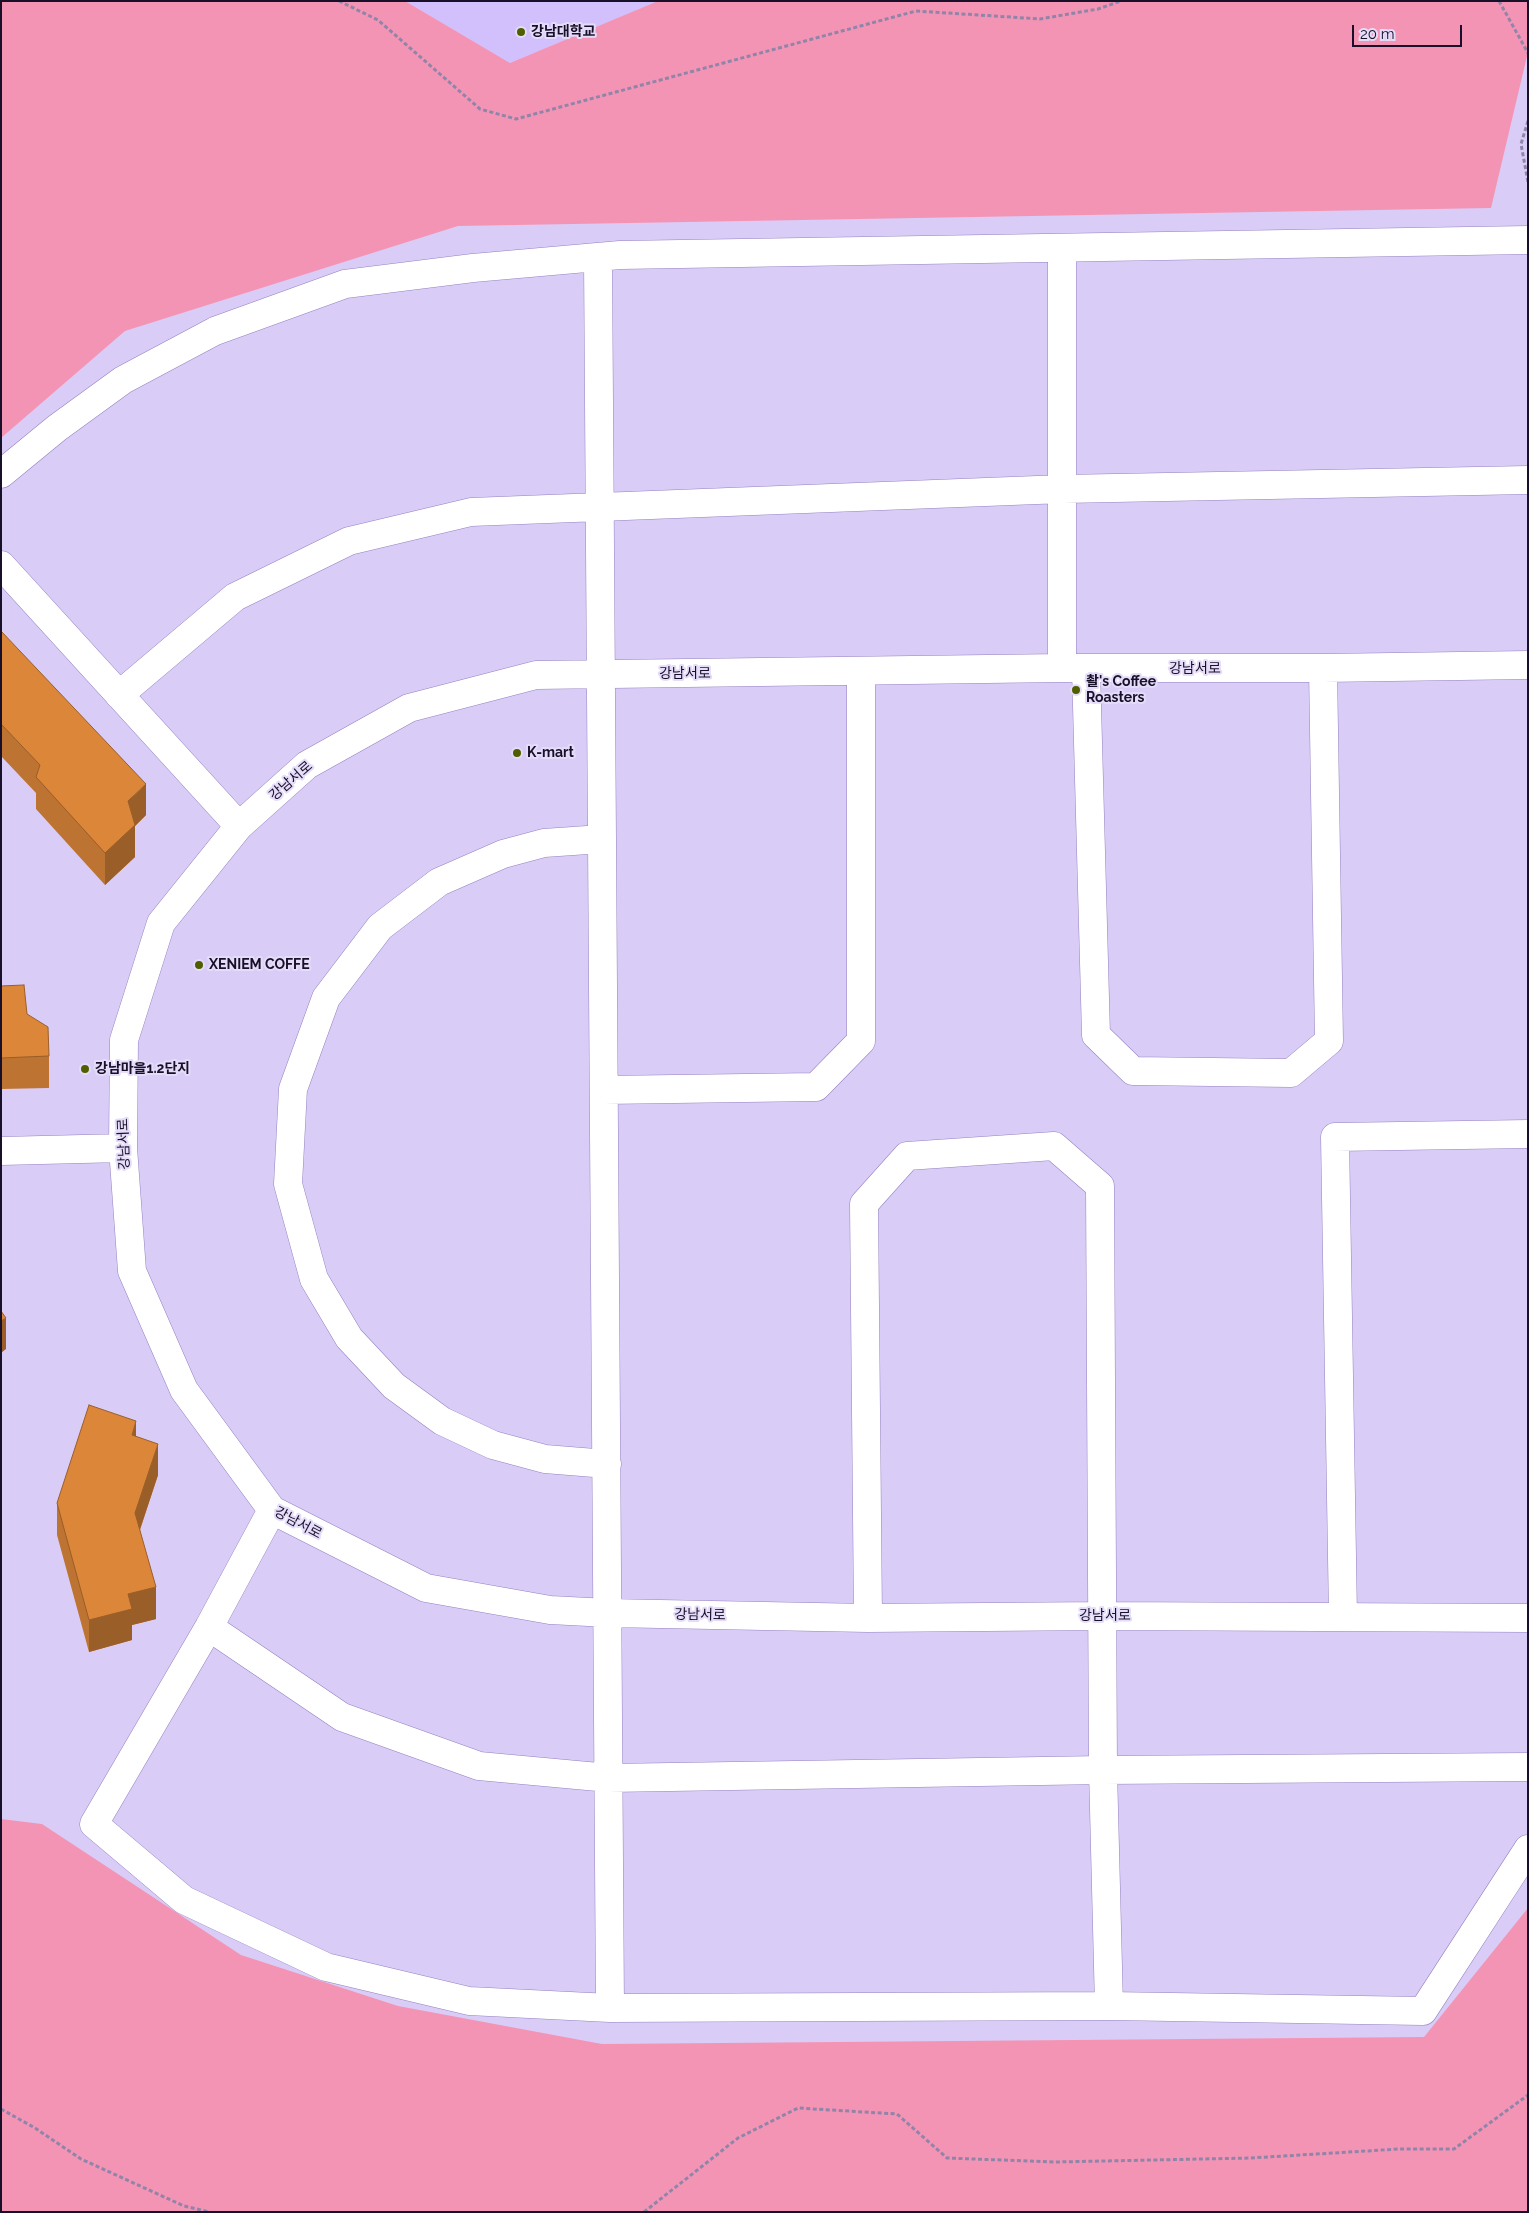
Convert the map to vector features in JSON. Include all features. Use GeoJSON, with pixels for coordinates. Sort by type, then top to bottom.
{"type":"FeatureCollection","features":[{"type":"Feature","properties":{"kind":"street"},"geometry":{"type":"LineString","coordinates":[[1,474],[57,428],[123,380],[214,331],[345,284],[473,268],[598,257],[1528,240]]}},
{"type":"Feature","properties":{"kind":"street"},"geometry":{"type":"LineString","coordinates":[[1062,248],[1063,489],[1096,1035],[1133,1071],[1291,1073],[1329,1041],[1323,668]]}},
{"type":"Feature","properties":{"kind":"street"},"geometry":{"type":"LineString","coordinates":[[598,257],[610,2008]]}},
{"type":"Feature","properties":{"kind":"street"},"geometry":{"type":"LineString","coordinates":[[119,695],[234,597],[349,541],[471,512],[1063,489],[1528,480]]}},
{"type":"Feature","properties":{"kind":"street"},"geometry":{"type":"LineString","coordinates":[[1,565],[239,826]]}},
{"type":"Feature","properties":{"kind":"street","name":"강남서로"},"geometry":{"type":"LineString","coordinates":[[1528,665],[536,675],[409,708],[306,765],[239,826],[161,923],[124,1040],[123,1148],[132,1271],[184,1390],[272,1510],[426,1588],[550,1610],[608,1613],[868,1618],[1104,1616],[1528,1618]]}},
{"type":"Feature","properties":{"kind":"street"},"geometry":{"type":"LineString","coordinates":[[604,1090],[816,1087],[861,1041],[860,672]]}},
{"type":"Feature","properties":{"kind":"street"},"geometry":{"type":"LineString","coordinates":[[602,839],[544,844],[503,854],[439,882],[380,927],[326,998],[293,1089],[288,1184],[314,1279],[349,1338],[394,1386],[442,1421],[494,1445],[545,1459],[607,1464]]}},
{"type":"Feature","properties":{"kind":"street"},"geometry":{"type":"LineString","coordinates":[[1343,1617],[1335,1137],[1528,1134]]}},
{"type":"Feature","properties":{"kind":"street"},"geometry":{"type":"LineString","coordinates":[[868,1618],[864,1204],[908,1156],[1054,1146],[1100,1186],[1104,1616],[1103,1770],[1109,2006]]}},
{"type":"Feature","properties":{"kind":"street"},"geometry":{"type":"LineString","coordinates":[[1,1151],[123,1148]]}},
{"type":"Feature","properties":{"kind":"street"},"geometry":{"type":"LineString","coordinates":[[272,1510],[209,1627],[94,1824],[184,1900],[326,1967],[469,2001],[610,2008],[1109,2006],[1423,2011],[1528,1849]]}},
{"type":"Feature","properties":{"kind":"street"},"geometry":{"type":"LineString","coordinates":[[209,1627],[342,1717],[479,1766],[609,1778],[1103,1770],[1528,1767]]}},
{"type":"Feature","properties":{"kind":"path"},"geometry":{"type":"LineString","coordinates":[[338,1],[378,20],[480,109],[516,119],[916,11],[1040,19],[1098,9],[1121,1]]}},
{"type":"Feature","properties":{"kind":"path"},"geometry":{"type":"LineString","coordinates":[[1499,1],[1528,53]]}},
{"type":"Feature","properties":{"kind":"path"},"geometry":{"type":"LineString","coordinates":[[1528,121],[1521,144],[1528,182]]}},
{"type":"Feature","properties":{"kind":"path"},"geometry":{"type":"LineString","coordinates":[[644,2212],[738,2138],[798,2108],[897,2114],[947,2158],[1055,2162],[1232,2158],[1399,2149],[1454,2149],[1528,2095]]}},
{"type":"Feature","properties":{"kind":"path"},"geometry":{"type":"LineString","coordinates":[[1,2109],[81,2159],[184,2206],[210,2212]]}},
{"type":"Feature","properties":{"kind":"shaded area"},"geometry":{"type":"Polygon","coordinates":[[[1,1],[405,1],[510,63],[658,1],[1528,1],[1528,52],[1491,208],[458,226],[125,331],[1,438],[1,1]]]}},
{"type":"Feature","properties":{"kind":"shaded area","name":"강남대학교"},"geometry":{"type":"Polygon","coordinates":[[[405,1],[658,1],[510,63],[405,1]]]}},
{"type":"Feature","properties":{"kind":"shaded area"},"geometry":{"type":"Polygon","coordinates":[[[1,1819],[42,1824],[241,1955],[398,2006],[602,2044],[1424,2037],[1528,1908],[1528,2212],[1,2212],[1,1819]]]}},
{"type":"Feature","properties":{"kind":"building"},"geometry":{"type":"Polygon","coordinates":[[[1,631],[146,784],[128,801],[135,825],[105,853],[36,777],[40,765],[1,724],[1,631]]]}},
{"type":"Feature","properties":{"kind":"building"},"geometry":{"type":"Polygon","coordinates":[[[24,985],[27,1014],[48,1027],[49,1056],[1,1058],[1,986],[24,985]]]}},
{"type":"Feature","properties":{"kind":"building"},"geometry":{"type":"Polygon","coordinates":[[[1,1311],[6,1318],[1,1321],[1,1311]]]}},
{"type":"Feature","properties":{"kind":"building"},"geometry":{"type":"Polygon","coordinates":[[[89,1405],[136,1421],[132,1435],[158,1444],[135,1513],[156,1587],[128,1594],[132,1609],[89,1620],[57,1503],[89,1405]]]}},
{"type":"Feature","properties":{"kind":"place","name":"강남대학교"},"geometry":{"type":"Point","coordinates":[521,32]}},
{"type":"Feature","properties":{"kind":"place","name":"촬's Coffee Roasters"},"geometry":{"type":"Point","coordinates":[1076,690]}},
{"type":"Feature","properties":{"kind":"place","name":"K-mart"},"geometry":{"type":"Point","coordinates":[517,753]}},
{"type":"Feature","properties":{"kind":"place","name":"XENIEM COFFE"},"geometry":{"type":"Point","coordinates":[199,965]}},
{"type":"Feature","properties":{"kind":"place","name":"강남마을1.2단지"},"geometry":{"type":"Point","coordinates":[85,1069]}}]}
